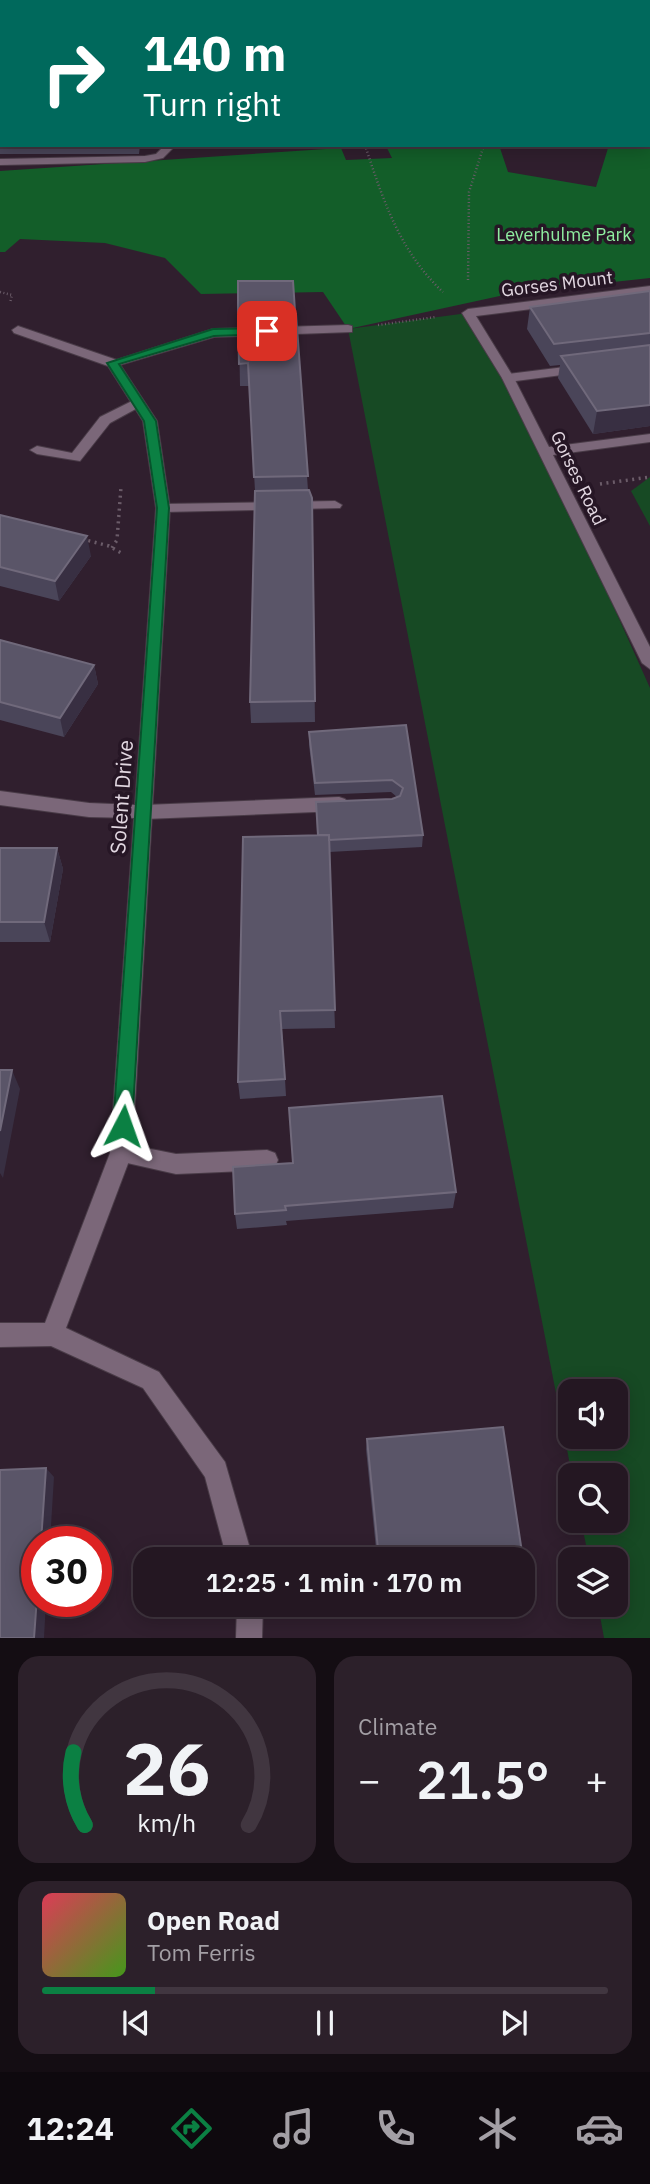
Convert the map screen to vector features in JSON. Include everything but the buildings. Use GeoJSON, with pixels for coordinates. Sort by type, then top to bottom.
{"type":"FeatureCollection","features":[{"type":"Feature","properties":{"kind":"street"},"geometry":{"type":"LineString","coordinates":[[0,162],[145,159],[159,156],[169,147]]}},
{"type":"Feature","properties":{"kind":"street","name":"Gorses Mount"},"geometry":{"type":"LineString","coordinates":[[468,313],[650,290]]}},
{"type":"Feature","properties":{"kind":"street","name":"Gorses Road"},"geometry":{"type":"LineString","coordinates":[[468,313],[508,378],[650,663]]}},
{"type":"Feature","properties":{"kind":"street"},"geometry":{"type":"LineString","coordinates":[[18,330],[113,363],[213,333],[348,329]]}},
{"type":"Feature","properties":{"kind":"street","name":"Solent Drive"},"geometry":{"type":"LineString","coordinates":[[52,1334],[121,1153],[145,812],[163,508],[150,421],[113,363]]}},
{"type":"Feature","properties":{"kind":"street"},"geometry":{"type":"LineString","coordinates":[[508,378],[598,366]]}},
{"type":"Feature","properties":{"kind":"street"},"geometry":{"type":"LineString","coordinates":[[37,450],[75,458],[105,420],[138,402]]}},
{"type":"Feature","properties":{"kind":"street"},"geometry":{"type":"LineString","coordinates":[[545,452],[650,438]]}},
{"type":"Feature","properties":{"kind":"street"},"geometry":{"type":"LineString","coordinates":[[163,508],[335,505]]}},
{"type":"Feature","properties":{"kind":"street"},"geometry":{"type":"LineString","coordinates":[[0,798],[89,810],[145,812],[350,803]]}},
{"type":"Feature","properties":{"kind":"street"},"geometry":{"type":"LineString","coordinates":[[121,1153],[176,1164],[267,1160]]}},
{"type":"Feature","properties":{"kind":"street"},"geometry":{"type":"LineString","coordinates":[[0,1335],[52,1334],[150,1380],[216,1471],[237,1547]]}},
{"type":"Feature","properties":{"kind":"street"},"geometry":{"type":"LineString","coordinates":[[249,1638],[250,1617]]}},
{"type":"Feature","properties":{"kind":"path"},"geometry":{"type":"LineString","coordinates":[[366,147],[407,252],[428,280],[468,313]]}},
{"type":"Feature","properties":{"kind":"path"},"geometry":{"type":"LineString","coordinates":[[468,313],[469,192],[483,147]]}},
{"type":"Feature","properties":{"kind":"path"},"geometry":{"type":"LineString","coordinates":[[348,329],[468,313]]}},
{"type":"Feature","properties":{"kind":"path"},"geometry":{"type":"LineString","coordinates":[[561,489],[650,477]]}},
{"type":"Feature","properties":{"kind":"path"},"geometry":{"type":"LineString","coordinates":[[72,537],[109,546],[159,573]]}},
{"type":"Feature","properties":{"kind":"green space","name":"Leverhulme Park"},"geometry":{"type":"Polygon","coordinates":[[[386,147],[500,147],[508,172],[596,187],[608,147],[650,147],[650,278],[513,293],[348,329],[323,292],[201,294],[165,258],[105,243],[20,239],[5,252],[0,252],[0,171],[341,148],[346,160],[392,158],[386,147]]]}},
{"type":"Feature","properties":{"kind":"green space"},"geometry":{"type":"Polygon","coordinates":[[[468,313],[561,489],[650,688],[650,1638],[604,1638],[600,1617],[628,1617],[628,1547],[586,1547],[584,1533],[628,1533],[628,1463],[570,1463],[567,1449],[628,1449],[628,1379],[558,1379],[558,1403],[348,329],[468,313]]]}},
{"type":"Feature","properties":{"kind":"green space"},"geometry":{"type":"Polygon","coordinates":[[[650,477],[650,526],[631,491],[650,477]]]}},
{"type":"Feature","properties":{"kind":"route"},"geometry":{"type":"LineString","coordinates":[[123,1126],[163,508],[150,421],[113,363],[213,333],[267,331]]}}]}
